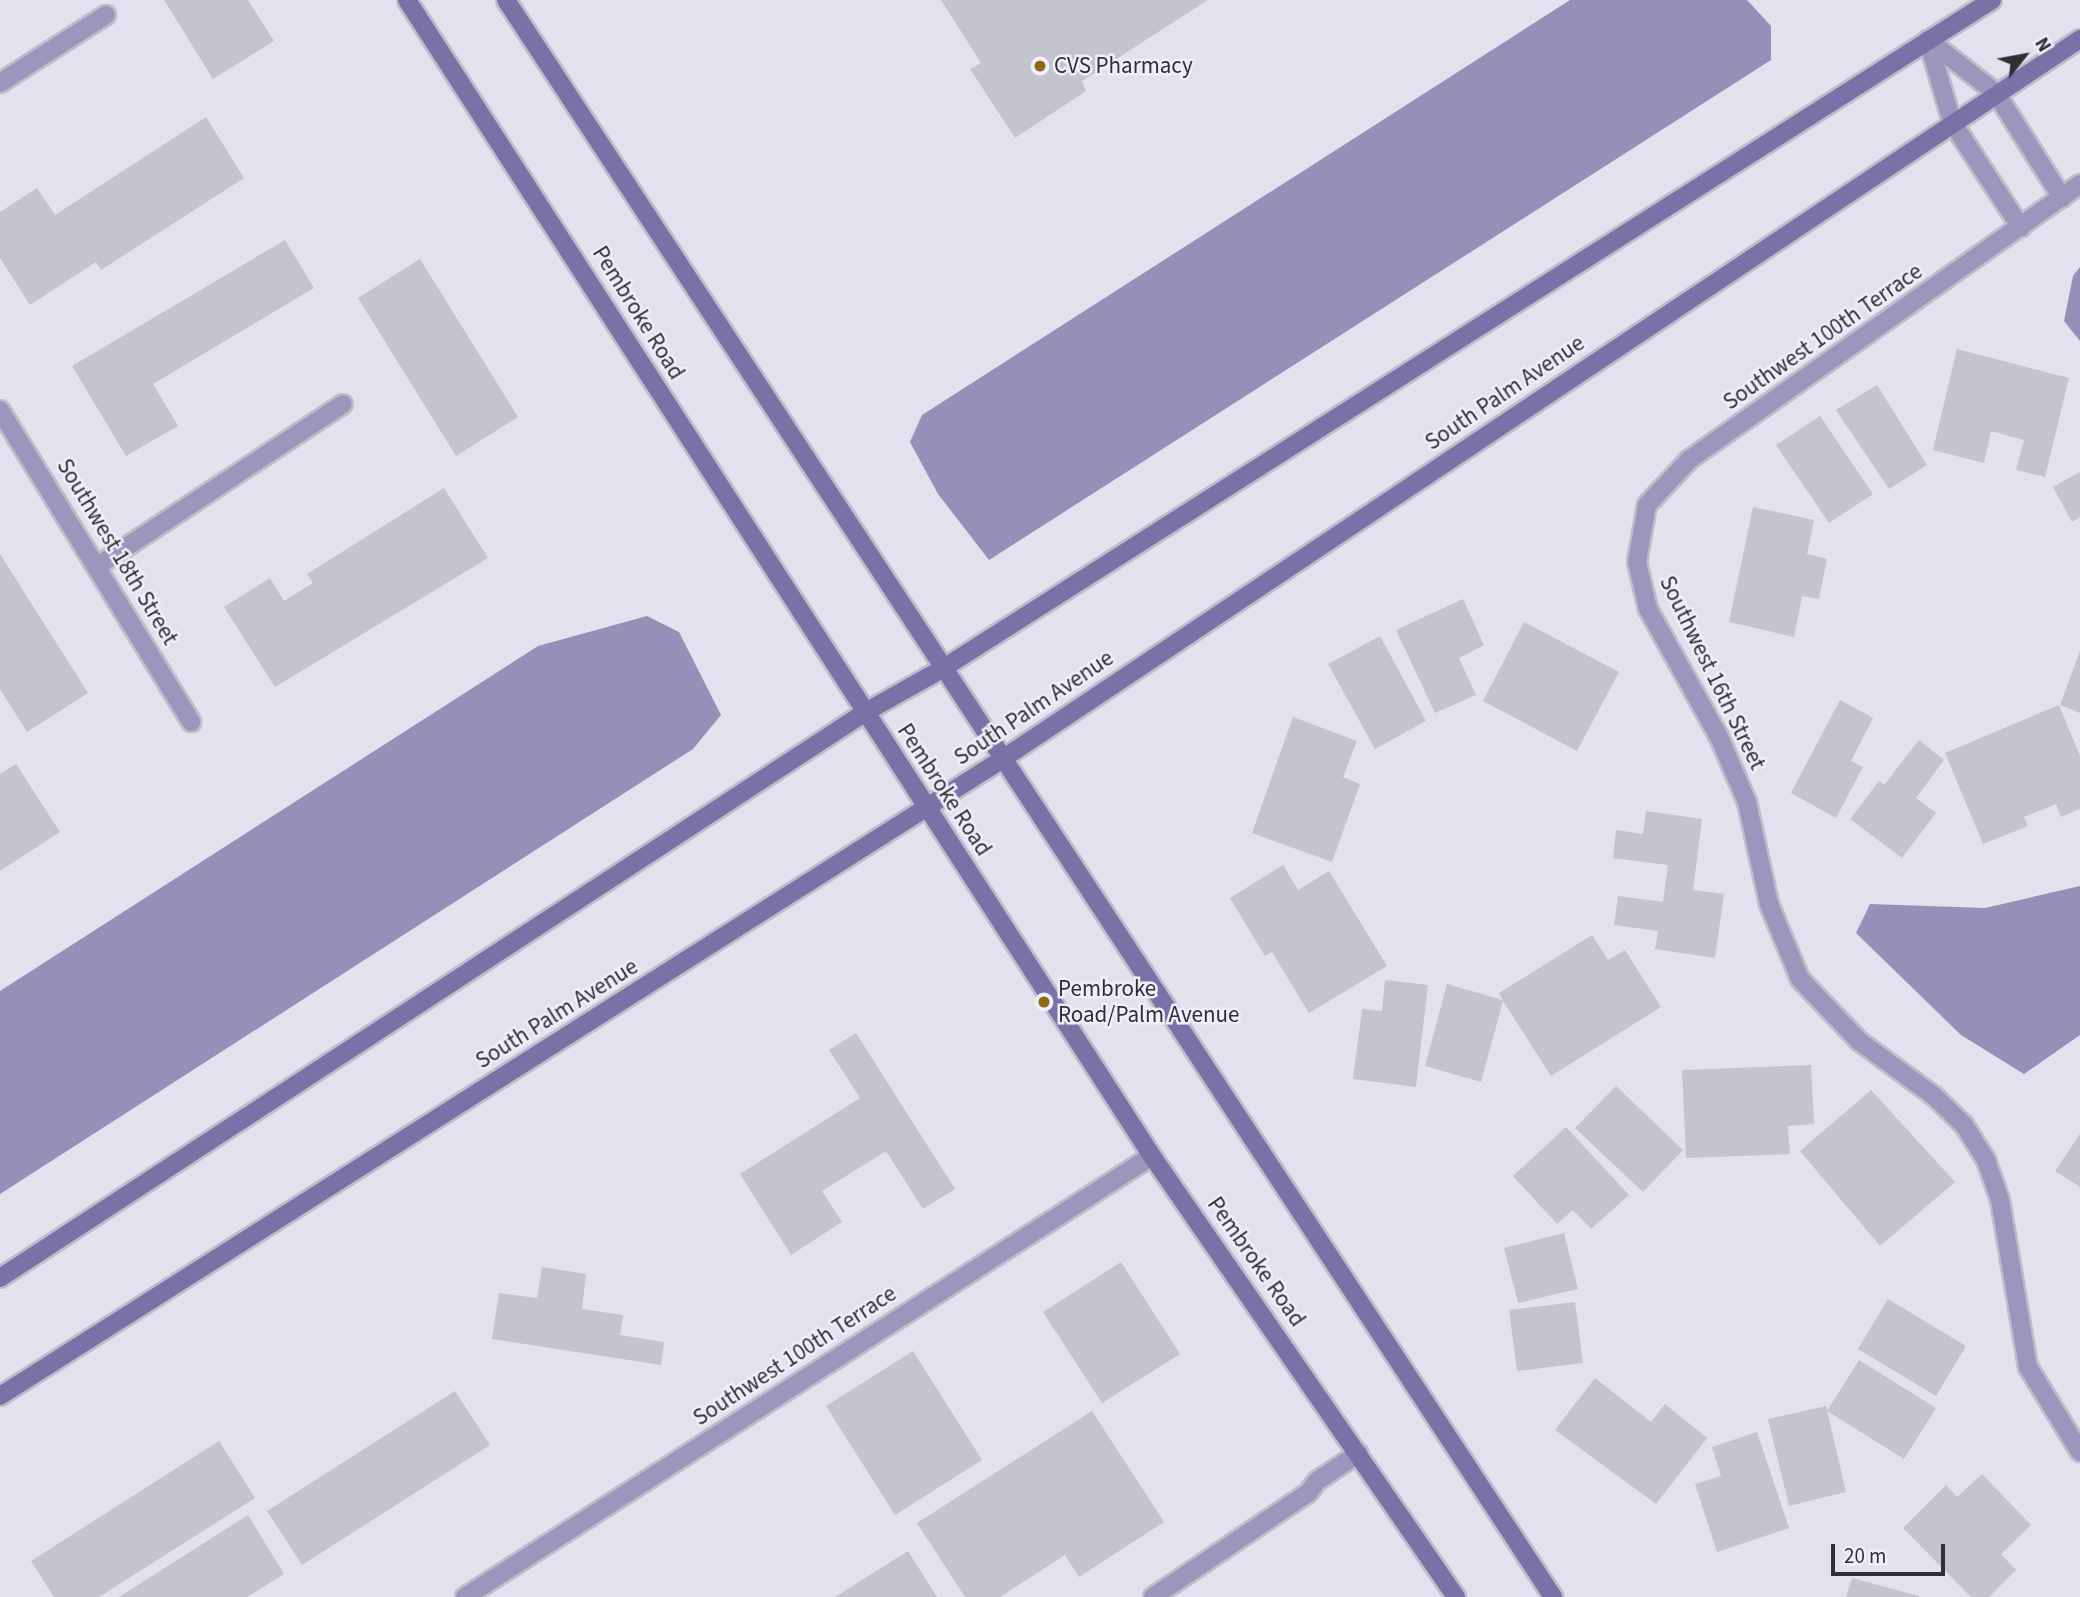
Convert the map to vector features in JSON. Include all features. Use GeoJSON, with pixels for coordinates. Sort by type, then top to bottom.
{"type":"FeatureCollection","features":[{"type":"Feature","properties":{"kind":"main road","name":"Pembroke Road"},"geometry":{"type":"LineString","coordinates":[[407,0],[864,713],[1152,1156],[1456,1597]]}},
{"type":"Feature","properties":{"kind":"main road"},"geometry":{"type":"LineString","coordinates":[[506,0],[1001,760],[1553,1597]]}},
{"type":"Feature","properties":{"kind":"main road"},"geometry":{"type":"LineString","coordinates":[[0,1278],[864,713],[942,669],[1992,0]]}},
{"type":"Feature","properties":{"kind":"main road","name":"South Palm Avenue"},"geometry":{"type":"LineString","coordinates":[[0,1396],[1001,760],[1952,122],[2080,39]]}},
{"type":"Feature","properties":{"kind":"street"},"geometry":{"type":"LineString","coordinates":[[0,83],[106,15]]}},
{"type":"Feature","properties":{"kind":"street"},"geometry":{"type":"LineString","coordinates":[[1928,40],[1996,93],[2062,198]]}},
{"type":"Feature","properties":{"kind":"street"},"geometry":{"type":"LineString","coordinates":[[1928,40],[1952,122],[2021,228]]}},
{"type":"Feature","properties":{"kind":"street","name":"Southwest 100th Terrace"},"geometry":{"type":"LineString","coordinates":[[1637,562],[1647,505],[1688,461],[2080,184]]}},
{"type":"Feature","properties":{"kind":"street"},"geometry":{"type":"LineString","coordinates":[[99,565],[343,404]]}},
{"type":"Feature","properties":{"kind":"street","name":"Southwest 18th Street"},"geometry":{"type":"LineString","coordinates":[[0,410],[99,565],[191,722]]}},
{"type":"Feature","properties":{"kind":"street","name":"Southwest 16th Street"},"geometry":{"type":"LineString","coordinates":[[1637,562],[1648,609],[1719,737],[1747,802],[1769,904],[1800,979],[1859,1041],[1934,1096],[1964,1125],[1986,1160],[2000,1200],[2028,1367],[2080,1452]]}},
{"type":"Feature","properties":{"kind":"street","name":"Southwest 100th Terrace"},"geometry":{"type":"LineString","coordinates":[[465,1597],[1152,1156]]}},
{"type":"Feature","properties":{"kind":"street"},"geometry":{"type":"LineString","coordinates":[[1153,1597],[1308,1493],[1317,1481],[1359,1453]]}},
{"type":"Feature","properties":{"kind":"shaded area"},"geometry":{"type":"Polygon","coordinates":[[[1570,0],[1747,0],[1771,26],[1771,60],[989,560],[938,494],[910,442],[922,415],[1570,0]]]}},
{"type":"Feature","properties":{"kind":"shaded area"},"geometry":{"type":"Polygon","coordinates":[[[2080,267],[2080,341],[2064,321],[2073,276],[2080,267]]]}},
{"type":"Feature","properties":{"kind":"shaded area"},"geometry":{"type":"Polygon","coordinates":[[[647,616],[679,632],[721,715],[693,749],[0,1194],[0,991],[538,646],[647,616]]]}},
{"type":"Feature","properties":{"kind":"shaded area"},"geometry":{"type":"Polygon","coordinates":[[[2080,886],[2080,1035],[2024,1074],[1961,1035],[1856,933],[1870,904],[1985,908],[2080,886]]]}},
{"type":"Feature","properties":{"kind":"building"},"geometry":{"type":"Polygon","coordinates":[[[164,0],[248,0],[274,41],[213,79],[164,0]]]}},
{"type":"Feature","properties":{"kind":"building","name":"CVS Pharmacy"},"geometry":{"type":"Polygon","coordinates":[[[941,0],[1208,0],[1082,81],[1086,91],[1015,138],[970,69],[981,63],[941,0]]]}},
{"type":"Feature","properties":{"kind":"building"},"geometry":{"type":"Polygon","coordinates":[[[206,117],[244,178],[101,270],[96,262],[30,305],[0,258],[0,212],[37,188],[55,215],[206,117]]]}},
{"type":"Feature","properties":{"kind":"building"},"geometry":{"type":"Polygon","coordinates":[[[285,240],[314,288],[153,384],[178,426],[126,456],[72,366],[285,240]]]}},
{"type":"Feature","properties":{"kind":"building"},"geometry":{"type":"Polygon","coordinates":[[[420,259],[518,417],[456,456],[358,298],[420,259]]]}},
{"type":"Feature","properties":{"kind":"building"},"geometry":{"type":"Polygon","coordinates":[[[1957,349],[2069,378],[2045,477],[2016,470],[2024,440],[1991,431],[1984,463],[1933,450],[1957,349]]]}},
{"type":"Feature","properties":{"kind":"building"},"geometry":{"type":"Polygon","coordinates":[[[1877,385],[1927,465],[1889,489],[1836,410],[1877,385]]]}},
{"type":"Feature","properties":{"kind":"building"},"geometry":{"type":"Polygon","coordinates":[[[1820,416],[1873,494],[1829,523],[1776,445],[1820,416]]]}},
{"type":"Feature","properties":{"kind":"building"},"geometry":{"type":"Polygon","coordinates":[[[2080,472],[2080,517],[2072,522],[2053,487],[2080,472]]]}},
{"type":"Feature","properties":{"kind":"building"},"geometry":{"type":"Polygon","coordinates":[[[444,488],[488,558],[275,687],[224,607],[270,578],[284,601],[313,583],[307,574],[444,488]]]}},
{"type":"Feature","properties":{"kind":"building"},"geometry":{"type":"Polygon","coordinates":[[[1753,507],[1814,520],[1807,554],[1827,559],[1819,599],[1802,596],[1794,637],[1729,622],[1753,507]]]}},
{"type":"Feature","properties":{"kind":"building"},"geometry":{"type":"Polygon","coordinates":[[[0,554],[88,693],[27,732],[0,689],[0,554]]]}},
{"type":"Feature","properties":{"kind":"building"},"geometry":{"type":"Polygon","coordinates":[[[1463,599],[1484,645],[1459,658],[1476,695],[1435,713],[1396,630],[1463,599]]]}},
{"type":"Feature","properties":{"kind":"building"},"geometry":{"type":"Polygon","coordinates":[[[1524,622],[1619,672],[1577,751],[1483,701],[1524,622]]]}},
{"type":"Feature","properties":{"kind":"building"},"geometry":{"type":"Polygon","coordinates":[[[1380,636],[1426,721],[1375,749],[1328,664],[1380,636]]]}},
{"type":"Feature","properties":{"kind":"building"},"geometry":{"type":"Polygon","coordinates":[[[2080,651],[2080,713],[2060,705],[2080,651]]]}},
{"type":"Feature","properties":{"kind":"building"},"geometry":{"type":"Polygon","coordinates":[[[1840,700],[1873,718],[1851,761],[1863,767],[1836,818],[1791,793],[1840,700]]]}},
{"type":"Feature","properties":{"kind":"building"},"geometry":{"type":"Polygon","coordinates":[[[2059,705],[2080,756],[2080,809],[2061,817],[2056,804],[2024,817],[2028,826],[1983,844],[1945,753],[2059,705]]]}},
{"type":"Feature","properties":{"kind":"building"},"geometry":{"type":"Polygon","coordinates":[[[1293,717],[1357,741],[1343,777],[1360,784],[1332,862],[1252,833],[1293,717]]]}},
{"type":"Feature","properties":{"kind":"building"},"geometry":{"type":"Polygon","coordinates":[[[1919,740],[1944,760],[1916,798],[1936,813],[1902,858],[1850,819],[1879,781],[1884,785],[1919,740]]]}},
{"type":"Feature","properties":{"kind":"building"},"geometry":{"type":"Polygon","coordinates":[[[16,764],[60,832],[0,871],[0,774],[16,764]]]}},
{"type":"Feature","properties":{"kind":"building"},"geometry":{"type":"Polygon","coordinates":[[[1646,811],[1702,819],[1693,890],[1724,894],[1715,958],[1655,949],[1658,931],[1614,925],[1618,896],[1663,902],[1668,865],[1613,858],[1616,830],[1643,834],[1646,811]]]}},
{"type":"Feature","properties":{"kind":"building"},"geometry":{"type":"Polygon","coordinates":[[[1283,865],[1298,890],[1329,871],[1387,966],[1309,1013],[1272,952],[1265,956],[1230,898],[1283,865]]]}},
{"type":"Feature","properties":{"kind":"building"},"geometry":{"type":"Polygon","coordinates":[[[1592,935],[1608,960],[1625,950],[1661,1007],[1551,1076],[1503,1001],[1481,1082],[1425,1066],[1447,984],[1503,1000],[1499,993],[1592,935]]]}},
{"type":"Feature","properties":{"kind":"building"},"geometry":{"type":"Polygon","coordinates":[[[1385,980],[1428,985],[1416,1087],[1353,1079],[1362,1009],[1382,1011],[1385,980]]]}},
{"type":"Feature","properties":{"kind":"building"},"geometry":{"type":"Polygon","coordinates":[[[856,1033],[955,1189],[923,1209],[886,1151],[822,1191],[842,1222],[791,1255],[740,1174],[860,1098],[829,1050],[856,1033]]]}},
{"type":"Feature","properties":{"kind":"building"},"geometry":{"type":"Polygon","coordinates":[[[1811,1065],[1814,1124],[1788,1126],[1790,1154],[1686,1158],[1682,1070],[1811,1065]]]}},
{"type":"Feature","properties":{"kind":"building"},"geometry":{"type":"Polygon","coordinates":[[[1616,1086],[1683,1150],[1643,1192],[1575,1128],[1616,1086]]]}},
{"type":"Feature","properties":{"kind":"building"},"geometry":{"type":"Polygon","coordinates":[[[1871,1090],[1955,1182],[1880,1246],[1800,1151],[1871,1090]]]}},
{"type":"Feature","properties":{"kind":"building"},"geometry":{"type":"Polygon","coordinates":[[[1566,1127],[1629,1195],[1591,1229],[1573,1210],[1557,1224],[1513,1176],[1566,1127]]]}},
{"type":"Feature","properties":{"kind":"building"},"geometry":{"type":"Polygon","coordinates":[[[2080,1134],[2080,1187],[2055,1171],[2080,1134]]]}},
{"type":"Feature","properties":{"kind":"building"},"geometry":{"type":"Polygon","coordinates":[[[1564,1233],[1578,1289],[1518,1303],[1504,1248],[1564,1233]]]}},
{"type":"Feature","properties":{"kind":"building"},"geometry":{"type":"Polygon","coordinates":[[[1121,1262],[1180,1354],[1102,1403],[1043,1312],[1121,1262]]]}},
{"type":"Feature","properties":{"kind":"building"},"geometry":{"type":"Polygon","coordinates":[[[542,1267],[586,1274],[582,1309],[623,1315],[620,1335],[664,1342],[661,1365],[492,1339],[499,1293],[537,1298],[542,1267]]]}},
{"type":"Feature","properties":{"kind":"building"},"geometry":{"type":"Polygon","coordinates":[[[1888,1299],[1966,1346],[1936,1396],[1858,1349],[1888,1299]]]}},
{"type":"Feature","properties":{"kind":"building"},"geometry":{"type":"Polygon","coordinates":[[[1575,1302],[1583,1363],[1517,1371],[1509,1310],[1575,1302]]]}},
{"type":"Feature","properties":{"kind":"building"},"geometry":{"type":"Polygon","coordinates":[[[913,1351],[982,1460],[895,1515],[826,1406],[913,1351]]]}},
{"type":"Feature","properties":{"kind":"building"},"geometry":{"type":"Polygon","coordinates":[[[1859,1360],[1936,1408],[1904,1459],[1827,1411],[1859,1360]]]}},
{"type":"Feature","properties":{"kind":"building"},"geometry":{"type":"Polygon","coordinates":[[[1595,1378],[1651,1422],[1665,1404],[1707,1438],[1656,1504],[1555,1430],[1595,1378]]]}},
{"type":"Feature","properties":{"kind":"building"},"geometry":{"type":"Polygon","coordinates":[[[455,1391],[490,1445],[302,1565],[267,1511],[455,1391]]]}},
{"type":"Feature","properties":{"kind":"building"},"geometry":{"type":"Polygon","coordinates":[[[1826,1406],[1846,1492],[1789,1506],[1768,1419],[1826,1406]]]}},
{"type":"Feature","properties":{"kind":"building"},"geometry":{"type":"Polygon","coordinates":[[[1092,1411],[1164,1522],[1079,1577],[1065,1555],[1000,1597],[965,1597],[917,1523],[1092,1411]]]}},
{"type":"Feature","properties":{"kind":"building"},"geometry":{"type":"Polygon","coordinates":[[[1757,1432],[1789,1528],[1717,1552],[1695,1484],[1721,1476],[1712,1447],[1757,1432]]]}},
{"type":"Feature","properties":{"kind":"building"},"geometry":{"type":"Polygon","coordinates":[[[219,1441],[255,1498],[99,1597],[54,1597],[31,1561],[219,1441]]]}},
{"type":"Feature","properties":{"kind":"building"},"geometry":{"type":"Polygon","coordinates":[[[1982,1474],[2031,1525],[2001,1554],[2016,1570],[1989,1597],[1971,1597],[1903,1528],[1946,1485],[1957,1497],[1982,1474]]]}},
{"type":"Feature","properties":{"kind":"building"},"geometry":{"type":"Polygon","coordinates":[[[248,1515],[284,1574],[247,1597],[119,1597],[248,1515]]]}},
{"type":"Feature","properties":{"kind":"building"},"geometry":{"type":"Polygon","coordinates":[[[908,1551],[937,1597],[835,1597],[908,1551]]]}},
{"type":"Feature","properties":{"kind":"building"},"geometry":{"type":"Polygon","coordinates":[[[1852,1578],[1919,1596],[1919,1597],[1846,1597],[1852,1578]]]}},
{"type":"Feature","properties":{"kind":"place","name":"CVS Pharmacy"},"geometry":{"type":"Point","coordinates":[1040,66]}},
{"type":"Feature","properties":{"kind":"place","name":"Pembroke Road/Palm Avenue"},"geometry":{"type":"Point","coordinates":[1044,1002]}}]}
